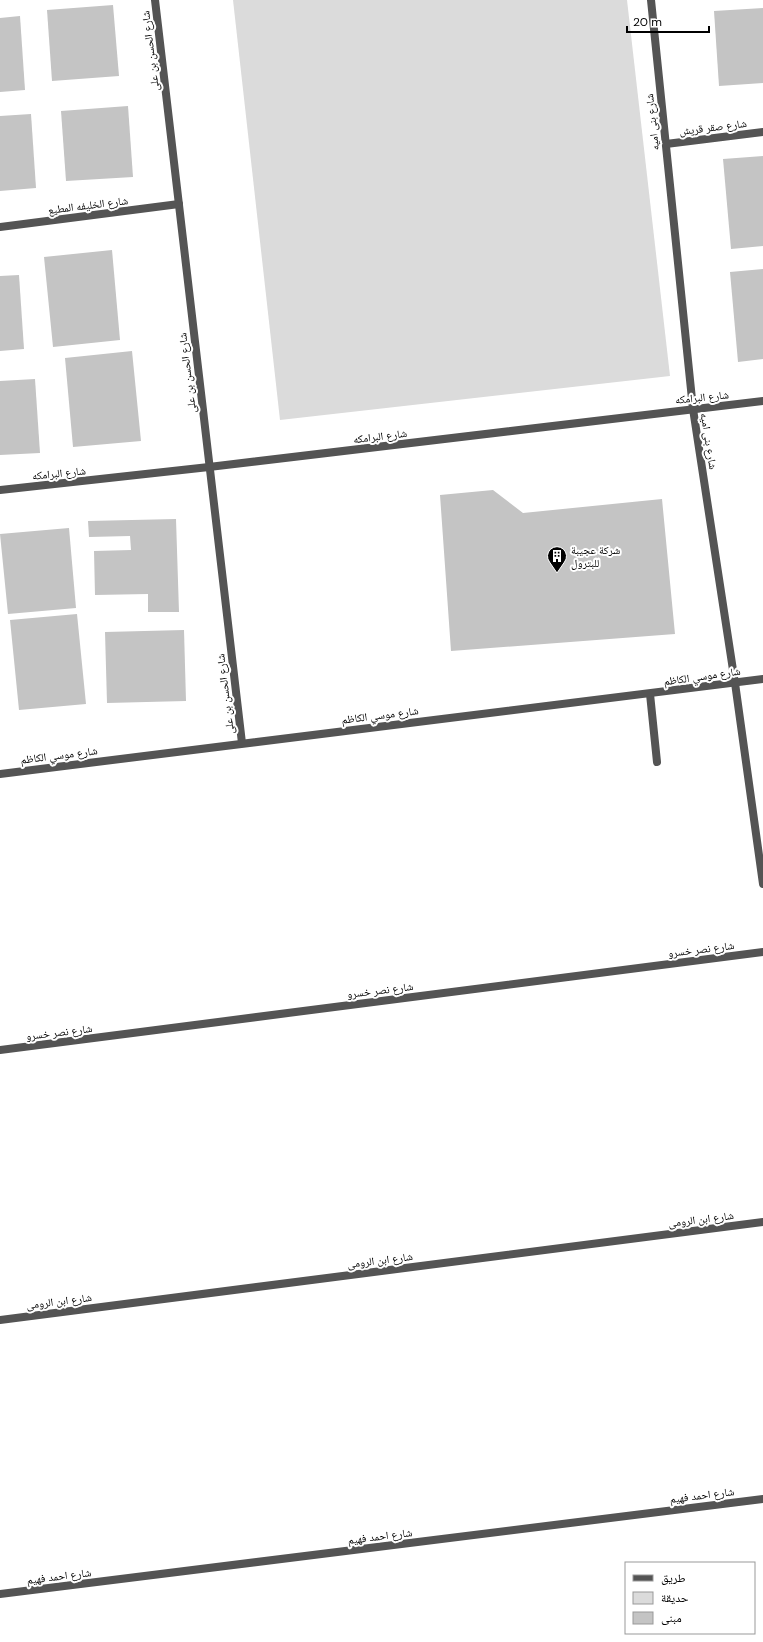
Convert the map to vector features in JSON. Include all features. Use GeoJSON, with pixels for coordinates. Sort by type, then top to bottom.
{"type":"FeatureCollection","features":[{"type":"Feature","properties":{"kind":"street","name":"شارع الحسن بن على"},"geometry":{"type":"LineString","coordinates":[[155,0],[242,743]]}},
{"type":"Feature","properties":{"kind":"street","name":"شارع بنى اميه"},"geometry":{"type":"LineString","coordinates":[[651,0],[693,409],[735,683],[763,884]]}},
{"type":"Feature","properties":{"kind":"street","name":"شارع صقر قريش"},"geometry":{"type":"LineString","coordinates":[[666,144],[763,132]]}},
{"type":"Feature","properties":{"kind":"street","name":"شارع الخليفه المطيع"},"geometry":{"type":"LineString","coordinates":[[0,227],[179,204]]}},
{"type":"Feature","properties":{"kind":"street","name":"شارع البرامكه"},"geometry":{"type":"LineString","coordinates":[[0,490],[210,467],[763,401]]}},
{"type":"Feature","properties":{"kind":"street","name":"شارع موسي الكاظم"},"geometry":{"type":"LineString","coordinates":[[0,774],[763,679]]}},
{"type":"Feature","properties":{"kind":"street"},"geometry":{"type":"LineString","coordinates":[[650,694],[657,762]]}},
{"type":"Feature","properties":{"kind":"street","name":"شارع نصر خسرو"},"geometry":{"type":"LineString","coordinates":[[0,1050],[763,952]]}},
{"type":"Feature","properties":{"kind":"street","name":"شارع ابن الرومى"},"geometry":{"type":"LineString","coordinates":[[0,1320],[763,1222]]}},
{"type":"Feature","properties":{"kind":"street","name":"شارع احمد فهيم"},"geometry":{"type":"LineString","coordinates":[[0,1594],[763,1499]]}},
{"type":"Feature","properties":{"kind":"green space"},"geometry":{"type":"Polygon","coordinates":[[[233,0],[627,0],[670,376],[280,420],[233,0]]]}},
{"type":"Feature","properties":{"kind":"building"},"geometry":{"type":"Polygon","coordinates":[[[113,5],[119,76],[52,81],[47,10],[113,5]]]}},
{"type":"Feature","properties":{"kind":"building"},"geometry":{"type":"Polygon","coordinates":[[[763,8],[763,83],[719,86],[714,11],[763,8]]]}},
{"type":"Feature","properties":{"kind":"building"},"geometry":{"type":"Polygon","coordinates":[[[20,16],[25,90],[0,92],[0,18],[20,16]]]}},
{"type":"Feature","properties":{"kind":"building"},"geometry":{"type":"Polygon","coordinates":[[[128,106],[133,177],[66,181],[61,111],[128,106]]]}},
{"type":"Feature","properties":{"kind":"building"},"geometry":{"type":"Polygon","coordinates":[[[31,114],[36,188],[0,191],[0,116],[31,114]]]}},
{"type":"Feature","properties":{"kind":"building"},"geometry":{"type":"Polygon","coordinates":[[[763,156],[763,246],[731,249],[723,159],[763,156]]]}},
{"type":"Feature","properties":{"kind":"building"},"geometry":{"type":"Polygon","coordinates":[[[112,250],[120,340],[53,347],[44,257],[112,250]]]}},
{"type":"Feature","properties":{"kind":"building"},"geometry":{"type":"Polygon","coordinates":[[[763,269],[763,359],[738,362],[730,272],[763,269]]]}},
{"type":"Feature","properties":{"kind":"building"},"geometry":{"type":"Polygon","coordinates":[[[19,275],[24,349],[0,351],[0,276],[19,275]]]}},
{"type":"Feature","properties":{"kind":"building"},"geometry":{"type":"Polygon","coordinates":[[[132,351],[141,441],[73,447],[65,358],[132,351]]]}},
{"type":"Feature","properties":{"kind":"building"},"geometry":{"type":"Polygon","coordinates":[[[35,379],[40,453],[0,455],[0,381],[35,379]]]}},
{"type":"Feature","properties":{"kind":"building","name":"شركة عجيبة للبترول"},"geometry":{"type":"Polygon","coordinates":[[[493,490],[523,513],[662,499],[675,634],[451,651],[440,495],[493,490]]]}},
{"type":"Feature","properties":{"kind":"building"},"geometry":{"type":"Polygon","coordinates":[[[176,519],[179,612],[148,612],[148,594],[95,595],[94,551],[131,550],[130,536],[89,537],[88,521],[176,519]]]}},
{"type":"Feature","properties":{"kind":"building"},"geometry":{"type":"Polygon","coordinates":[[[69,528],[76,608],[8,614],[0,534],[69,528]]]}},
{"type":"Feature","properties":{"kind":"building"},"geometry":{"type":"Polygon","coordinates":[[[77,614],[86,704],[19,710],[10,620],[77,614]]]}},
{"type":"Feature","properties":{"kind":"building"},"geometry":{"type":"Polygon","coordinates":[[[184,630],[186,701],[107,703],[105,632],[184,630]]]}},
{"type":"Feature","properties":{"kind":"place","name":"شركة عجيبة للبترول"},"geometry":{"type":"Point","coordinates":[557,573]}}]}
